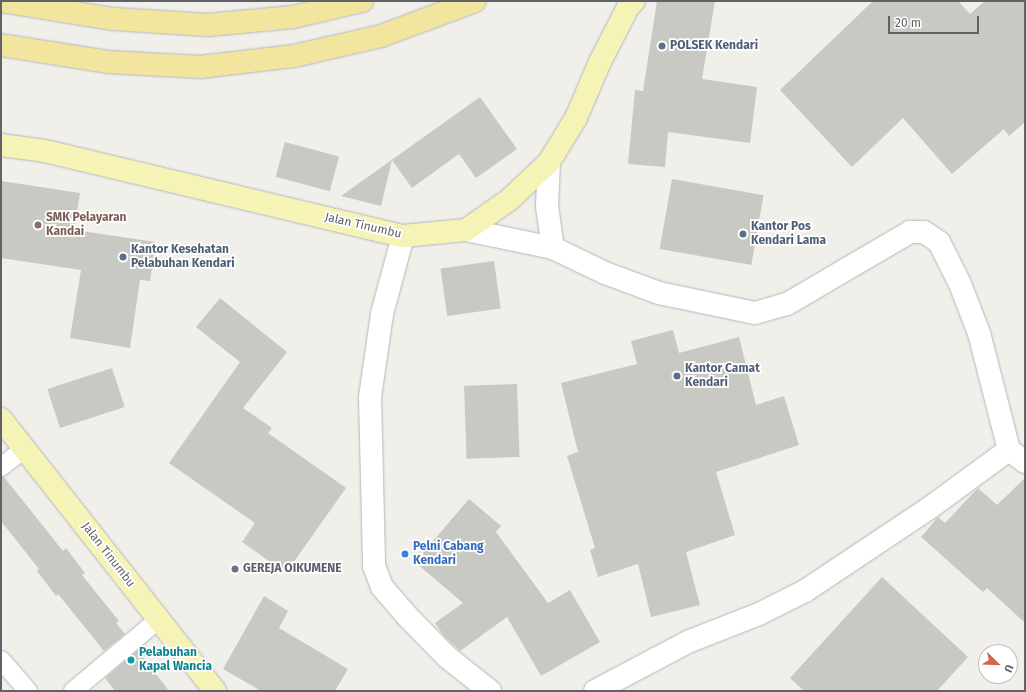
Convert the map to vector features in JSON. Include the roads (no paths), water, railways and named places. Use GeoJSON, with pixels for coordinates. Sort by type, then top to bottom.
{"type":"FeatureCollection","features":[{"type":"Feature","properties":{"kind":"highway"},"geometry":{"type":"LineString","coordinates":[[1,1],[114,19],[208,25],[293,17],[362,1]]}},
{"type":"Feature","properties":{"kind":"highway"},"geometry":{"type":"LineString","coordinates":[[1,45],[108,62],[200,67],[294,56],[381,36],[475,1]]}},
{"type":"Feature","properties":{"kind":"main road","name":"Jalan Tinumbu"},"geometry":{"type":"LineString","coordinates":[[1,145],[45,151],[403,236],[466,230],[509,200],[549,162],[576,118],[599,64],[628,7],[634,1]]}},
{"type":"Feature","properties":{"kind":"main road","name":"Jalan Tinumbu"},"geometry":{"type":"LineString","coordinates":[[1,419],[215,691]]}},
{"type":"Feature","properties":{"kind":"street"},"geometry":{"type":"LineString","coordinates":[[549,162],[547,206],[553,248]]}},
{"type":"Feature","properties":{"kind":"street"},"geometry":{"type":"LineString","coordinates":[[466,230],[553,248],[605,274],[659,293],[755,313],[787,304],[910,232],[924,232],[939,242],[963,291],[979,333],[1017,456],[931,507],[805,591],[759,614],[690,641],[595,691]]}},
{"type":"Feature","properties":{"kind":"street"},"geometry":{"type":"LineString","coordinates":[[403,236],[382,314],[370,397],[374,566],[382,587],[407,616],[447,657],[490,691]]}},
{"type":"Feature","properties":{"kind":"lane"},"geometry":{"type":"LineString","coordinates":[[1,467],[24,449]]}},
{"type":"Feature","properties":{"kind":"lane"},"geometry":{"type":"LineString","coordinates":[[73,691],[159,619]]}},
{"type":"Feature","properties":{"kind":"lane"},"geometry":{"type":"LineString","coordinates":[[1,660],[28,691]]}},
{"type":"Feature","properties":{"kind":"place","name":"POLSEK Kendari"},"geometry":{"type":"Point","coordinates":[662,46]}},
{"type":"Feature","properties":{"kind":"place","name":"SMK Pelayaran Kandai"},"geometry":{"type":"Point","coordinates":[38,225]}},
{"type":"Feature","properties":{"kind":"place","name":"Kantor Pos Kendari Lama"},"geometry":{"type":"Point","coordinates":[743,234]}},
{"type":"Feature","properties":{"kind":"place","name":"Kantor Kesehatan Pelabuhan Kendari"},"geometry":{"type":"Point","coordinates":[123,257]}},
{"type":"Feature","properties":{"kind":"place","name":"Kantor Camat Kendari"},"geometry":{"type":"Point","coordinates":[677,376]}},
{"type":"Feature","properties":{"kind":"place","name":"Pelni Cabang Kendari"},"geometry":{"type":"Point","coordinates":[405,554]}},
{"type":"Feature","properties":{"kind":"place","name":"GEREJA OIKUMENE"},"geometry":{"type":"Point","coordinates":[235,569]}},
{"type":"Feature","properties":{"kind":"place","name":"Pelabuhan Kapal Wancia"},"geometry":{"type":"Point","coordinates":[131,660]}}]}
